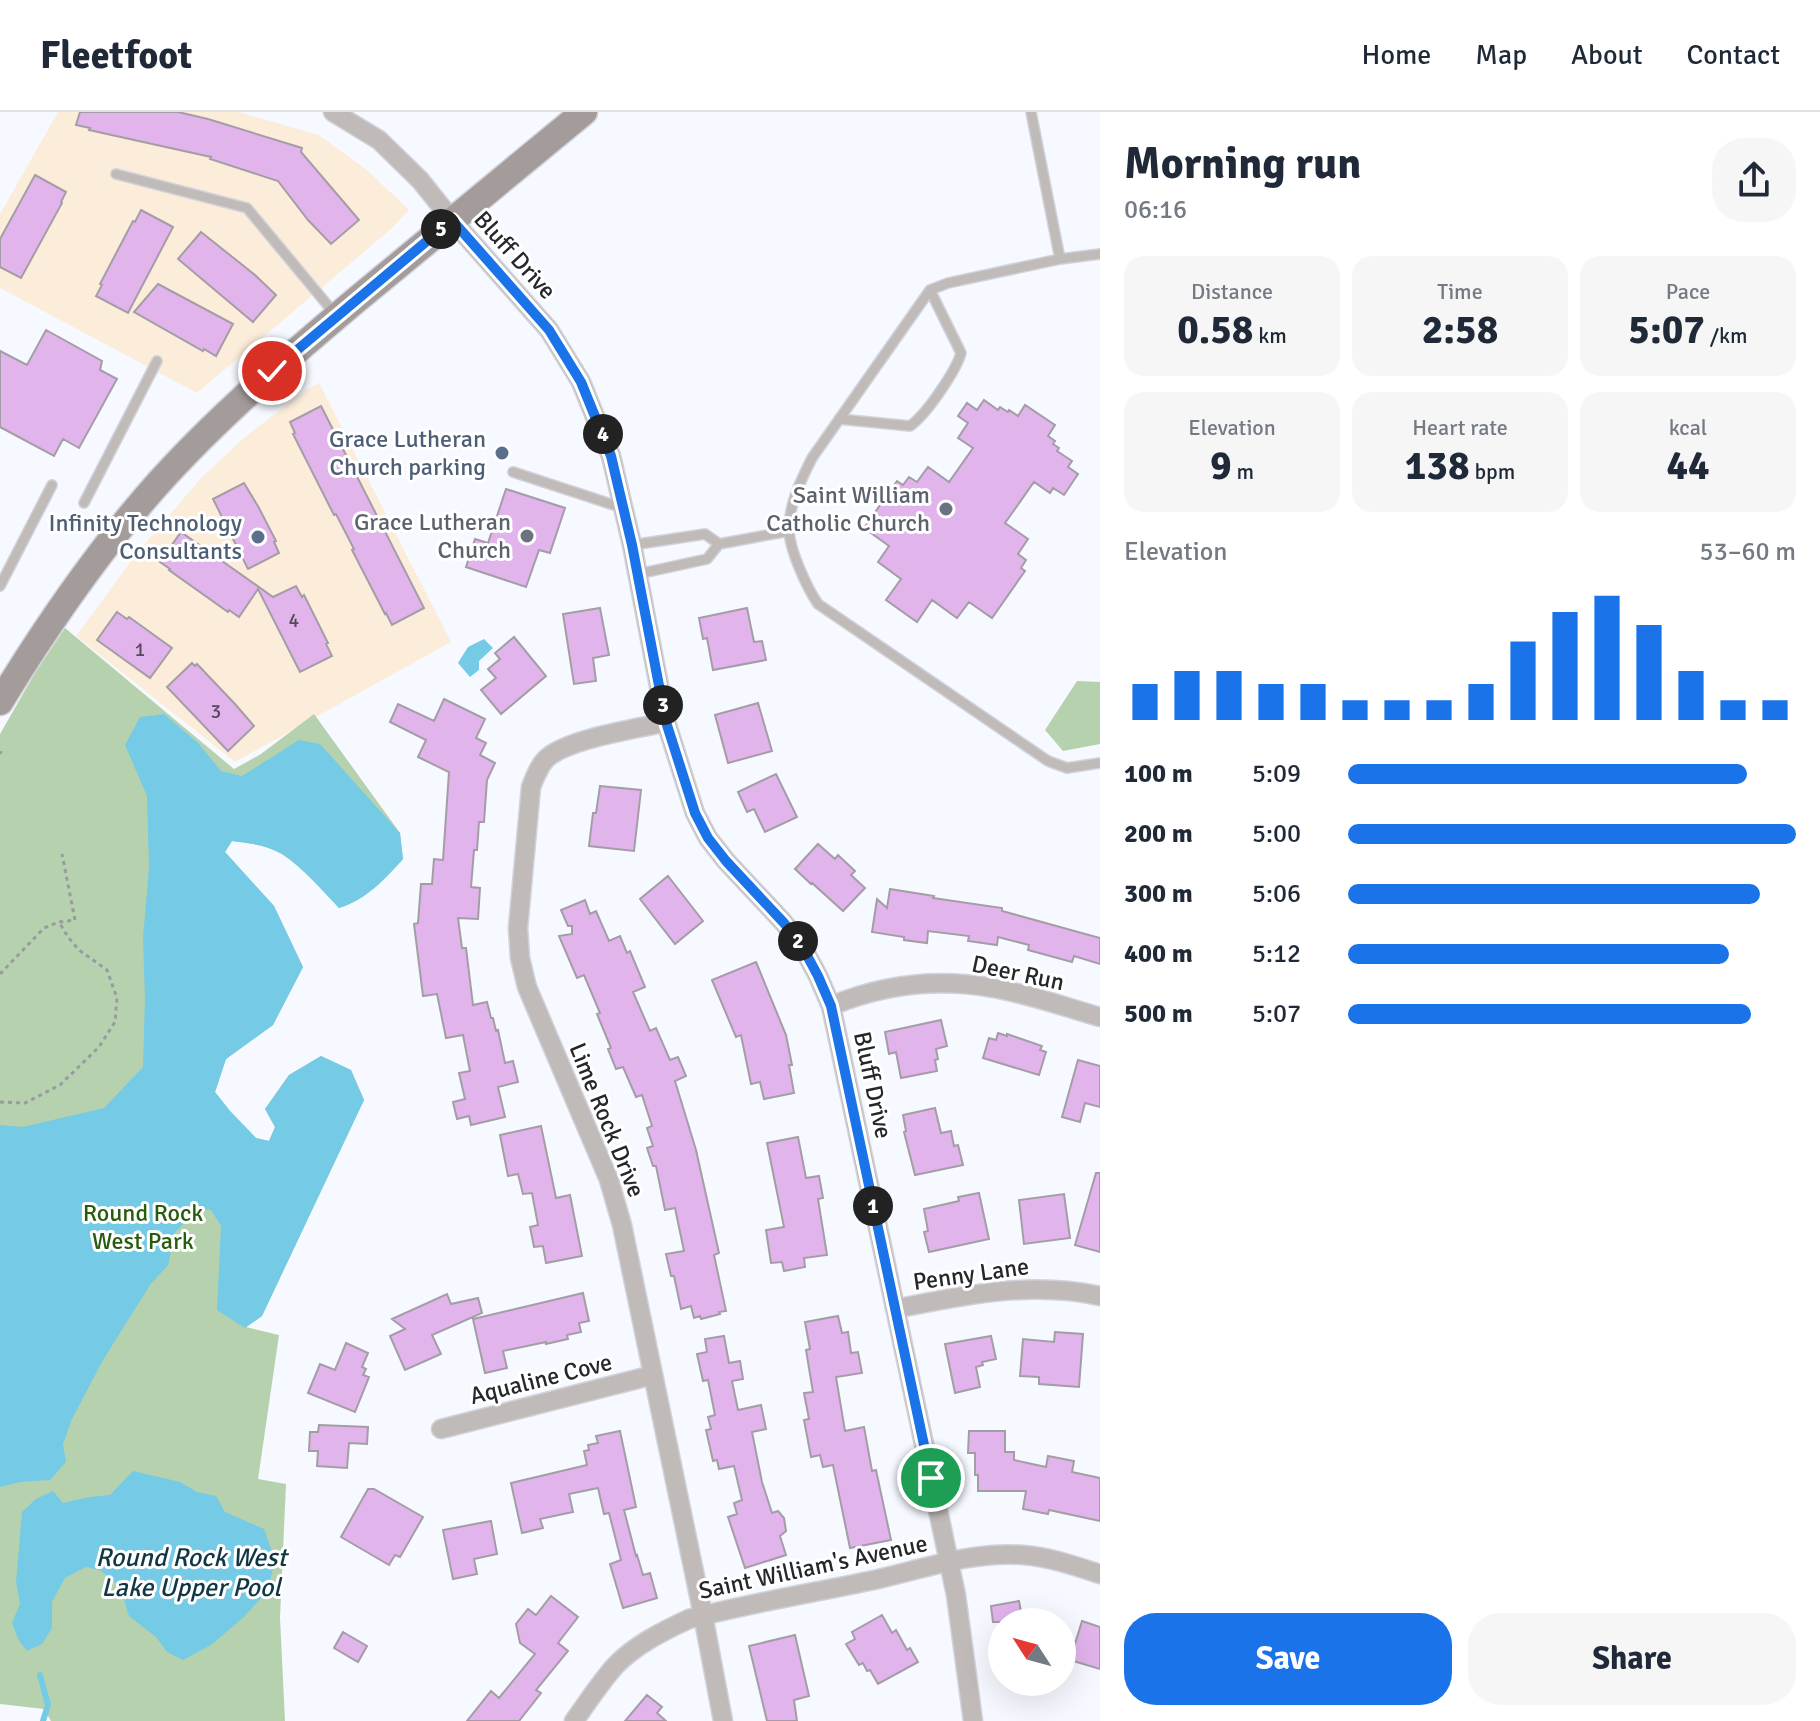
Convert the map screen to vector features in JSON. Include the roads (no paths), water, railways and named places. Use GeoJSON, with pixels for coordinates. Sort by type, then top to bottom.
{"type":"FeatureCollection","features":[{"type":"Feature","properties":{"kind":"street","name":"Bluff Drive"},"geometry":{"type":"LineString","coordinates":[[333,112],[367,132],[400,159],[549,330],[577,375],[600,425],[624,509],[666,722],[695,813],[708,838],[726,861],[803,948],[831,1006],[956,1595],[973,1721]]}},
{"type":"Feature","properties":{"kind":"street"},"geometry":{"type":"LineString","coordinates":[[0,702],[85,574],[136,508],[227,413],[337,316],[584,112]]}},
{"type":"Feature","properties":{"kind":"street","name":"Lime Rock Drive"},"geometry":{"type":"LineString","coordinates":[[666,722],[570,744],[546,759],[531,787],[518,928],[520,958],[527,987],[609,1180],[622,1225],[723,1721]]}},
{"type":"Feature","properties":{"kind":"street","name":"Deer Run"},"geometry":{"type":"LineString","coordinates":[[831,1006],[873,991],[929,984],[962,984],[995,988],[1100,1017]]}},
{"type":"Feature","properties":{"kind":"street","name":"Penny Lane"},"geometry":{"type":"LineString","coordinates":[[895,1309],[1018,1288],[1065,1290],[1100,1296]]}},
{"type":"Feature","properties":{"kind":"street","name":"Aqualine Cove"},"geometry":{"type":"LineString","coordinates":[[441,1429],[653,1375]]}},
{"type":"Feature","properties":{"kind":"street","name":"Saint William's Avenue"},"geometry":{"type":"LineString","coordinates":[[574,1721],[616,1665],[664,1631],[703,1615],[981,1556],[1024,1555],[1052,1559],[1100,1574]]}},
{"type":"Feature","properties":{"kind":"lane"},"geometry":{"type":"LineString","coordinates":[[1031,112],[1060,259]]}},
{"type":"Feature","properties":{"kind":"lane"},"geometry":{"type":"LineString","coordinates":[[116,174],[247,208],[337,316]]}},
{"type":"Feature","properties":{"kind":"lane"},"geometry":{"type":"LineString","coordinates":[[1100,254],[1060,259],[948,283],[930,290],[812,458],[792,506],[789,531],[806,587],[818,604],[1048,761],[1067,768],[1100,763]]}},
{"type":"Feature","properties":{"kind":"lane"},"geometry":{"type":"LineString","coordinates":[[839,419],[910,426],[919,420],[958,364],[961,353],[930,290]]}},
{"type":"Feature","properties":{"kind":"lane"},"geometry":{"type":"LineString","coordinates":[[84,503],[157,361]]}},
{"type":"Feature","properties":{"kind":"lane"},"geometry":{"type":"LineString","coordinates":[[513,472],[624,509]]}},
{"type":"Feature","properties":{"kind":"lane"},"geometry":{"type":"LineString","coordinates":[[0,586],[52,485]]}},
{"type":"Feature","properties":{"kind":"lane"},"geometry":{"type":"LineString","coordinates":[[637,574],[707,559],[719,544],[789,531]]}},
{"type":"Feature","properties":{"kind":"lane"},"geometry":{"type":"LineString","coordinates":[[632,545],[705,534],[719,544]]}},
{"type":"Feature","properties":{"kind":"water"},"geometry":{"type":"Polygon","coordinates":[[[484,639],[493,648],[479,661],[479,670],[470,677],[458,663],[468,647],[484,639]]]}},
{"type":"Feature","properties":{"kind":"water"},"geometry":{"type":"Polygon","coordinates":[[[164,714],[198,743],[221,771],[242,776],[299,740],[320,744],[400,833],[403,859],[367,894],[339,908],[305,872],[276,851],[232,841],[225,852],[274,906],[303,967],[273,1025],[226,1059],[215,1092],[256,1138],[269,1141],[275,1127],[265,1109],[289,1075],[321,1056],[351,1070],[364,1100],[262,1316],[245,1328],[217,1310],[221,1226],[211,1210],[199,1209],[175,1232],[168,1265],[150,1285],[103,1360],[72,1419],[63,1444],[66,1462],[50,1480],[0,1487],[0,1125],[23,1127],[104,1108],[143,1067],[143,938],[149,868],[147,796],[125,745],[140,717],[164,714]]]}},
{"type":"Feature","properties":{"kind":"water","name":"Round Rock West Lake Upper Pool"},"geometry":{"type":"Polygon","coordinates":[[[133,1471],[180,1482],[197,1492],[216,1496],[225,1512],[264,1529],[275,1560],[268,1590],[244,1617],[211,1645],[183,1660],[167,1652],[156,1637],[129,1616],[120,1587],[100,1570],[86,1567],[65,1578],[52,1602],[52,1628],[42,1644],[27,1651],[12,1623],[20,1604],[16,1582],[22,1512],[36,1499],[53,1491],[63,1503],[110,1495],[133,1471]]]}},
{"type":"Feature","properties":{"kind":"waterway"},"geometry":{"type":"LineString","coordinates":[[40,1675],[48,1705],[43,1721]]}},
{"type":"Feature","properties":{"kind":"place","name":"Grace Lutheran Church parking"},"geometry":{"type":"Point","coordinates":[502,453]}},
{"type":"Feature","properties":{"kind":"place","name":"Saint William Catholic Church"},"geometry":{"type":"Point","coordinates":[946,509]}},
{"type":"Feature","properties":{"kind":"place","name":"Grace Lutheran Church"},"geometry":{"type":"Point","coordinates":[527,536]}},
{"type":"Feature","properties":{"kind":"place","name":"Infinity Technology Consultants"},"geometry":{"type":"Point","coordinates":[258,537]}},
{"type":"Feature","properties":{"kind":"park label","name":"Round Rock West Park"},"geometry":{"type":"Point","coordinates":[143,1227]}}]}
